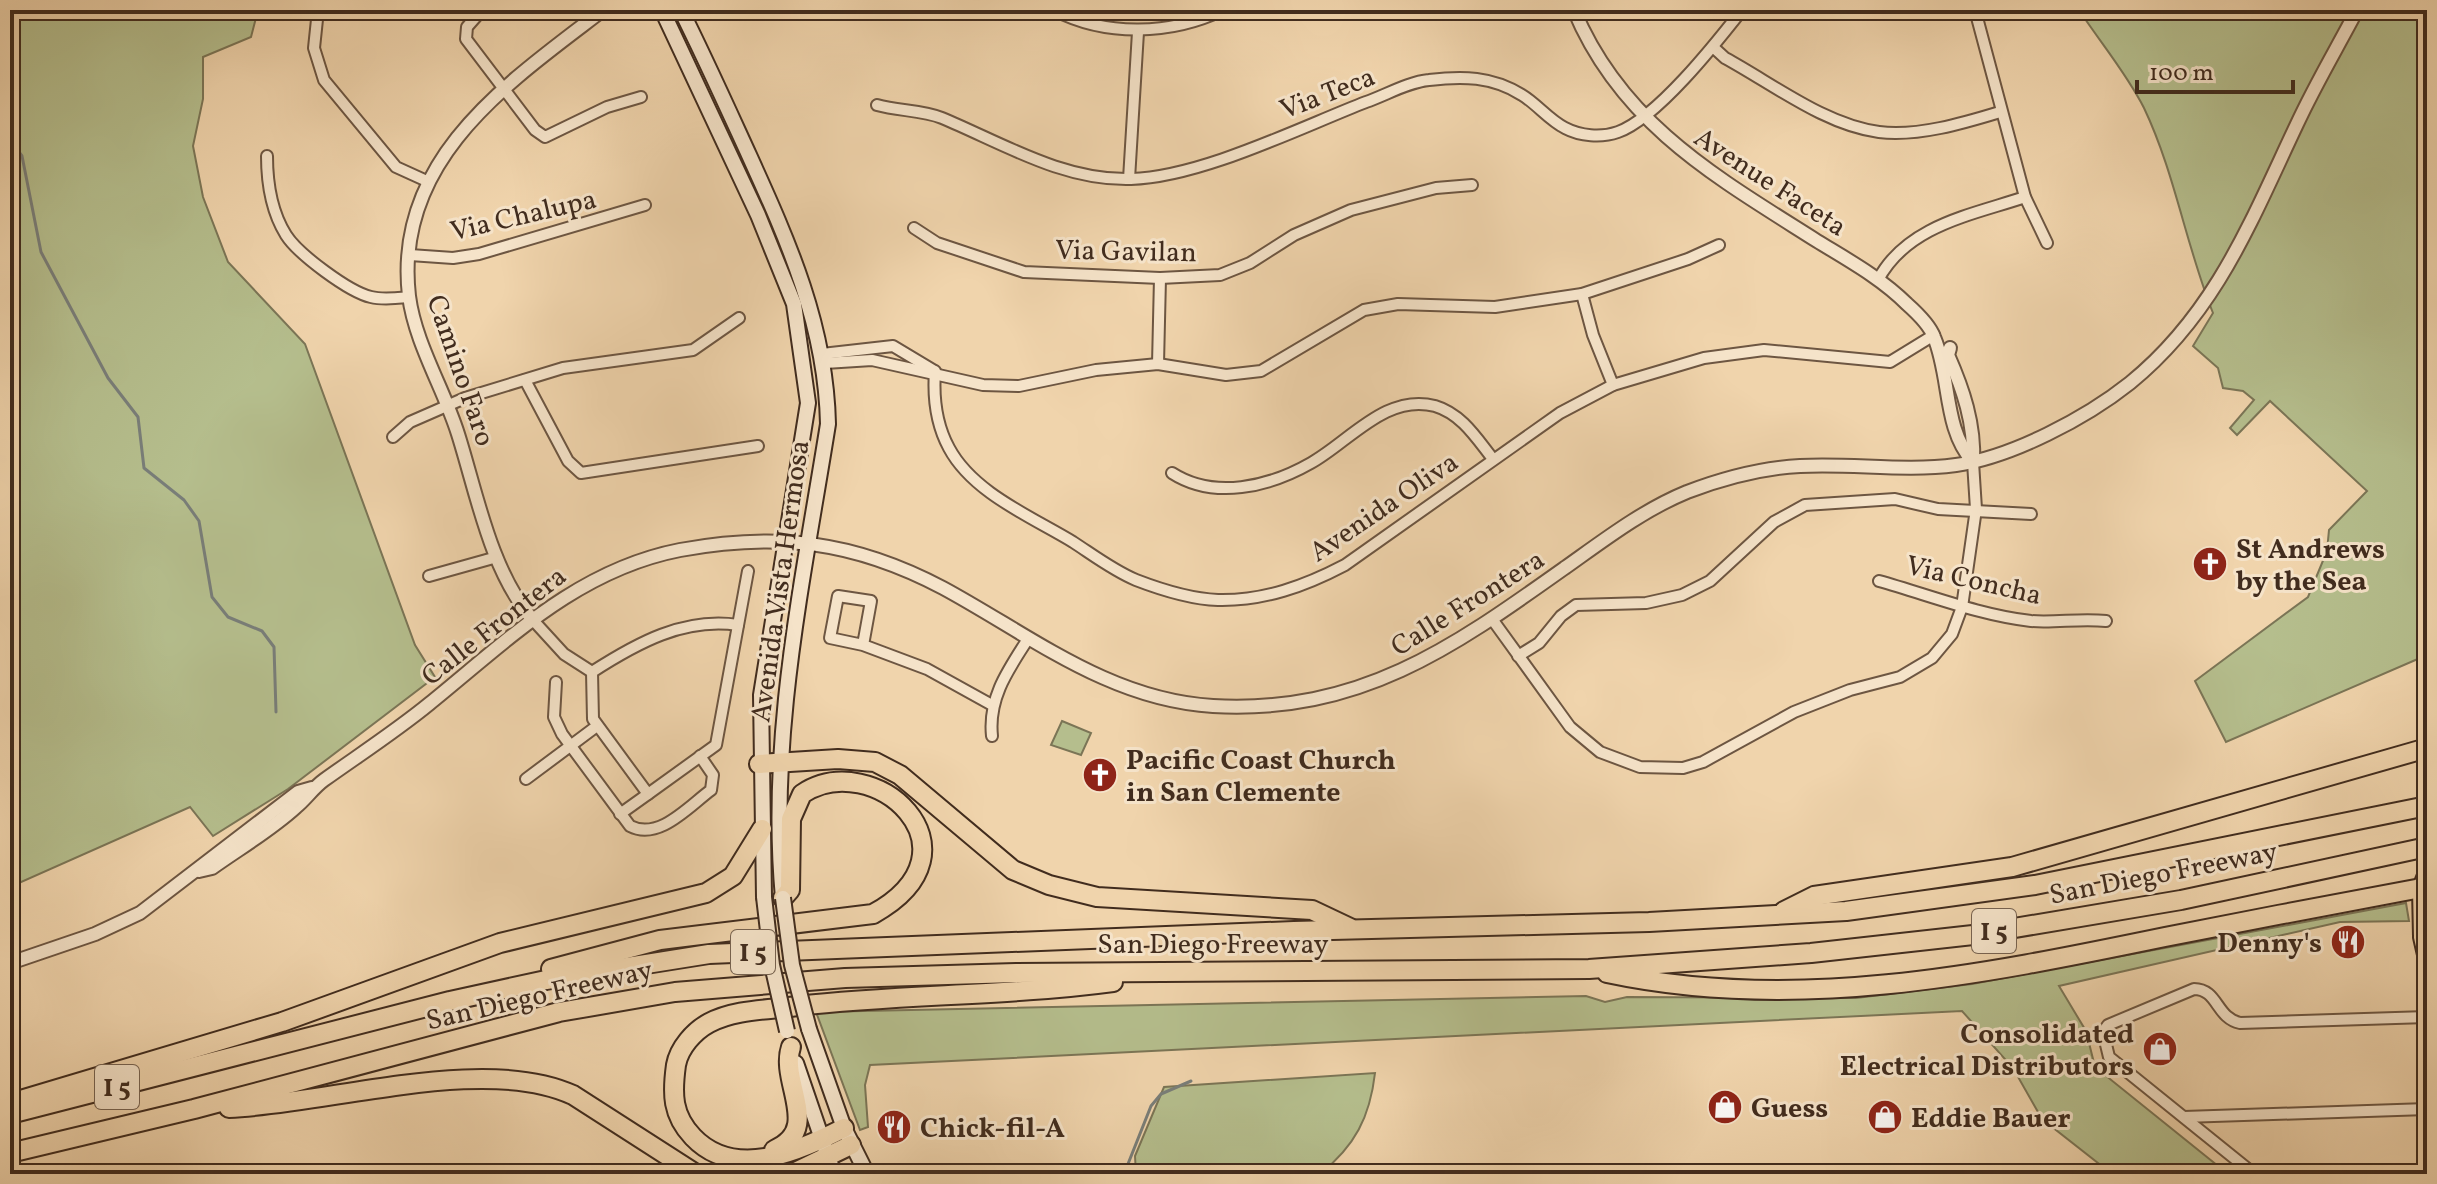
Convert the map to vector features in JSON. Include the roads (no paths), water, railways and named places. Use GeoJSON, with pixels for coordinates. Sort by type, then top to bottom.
{"type":"FeatureCollection","features":[{"type":"Feature","properties":{"kind":"highway"},"geometry":{"type":"LineString","coordinates":[[1781,913],[1814,896],[2012,867],[2427,748]]}},
{"type":"Feature","properties":{"kind":"highway"},"geometry":{"type":"LineString","coordinates":[[759,764],[838,759],[875,762],[900,775],[1013,870],[1049,885],[1097,897],[1312,910],[1356,931]]}},
{"type":"Feature","properties":{"kind":"highway"},"geometry":{"type":"LineString","coordinates":[[450,1001],[625,947],[873,914],[898,900],[918,875],[920,838],[908,810],[882,790],[857,785],[826,784],[802,794],[791,819],[790,890],[774,897]]}},
{"type":"Feature","properties":{"kind":"highway","name":"San Diego Freeway"},"geometry":{"type":"LineString","coordinates":[[10,1114],[450,1001],[546,980],[709,954],[1649,922],[1846,911],[2035,885],[2427,806]]}},
{"type":"Feature","properties":{"kind":"highway"},"geometry":{"type":"LineString","coordinates":[[10,1103],[282,1022],[500,943],[706,893],[733,876],[762,829]]}},
{"type":"Feature","properties":{"kind":"highway","name":"San Diego Freeway"},"geometry":{"type":"LineString","coordinates":[[10,1153],[194,1109],[559,1012],[675,992],[845,978],[1589,969],[1811,953],[1973,935],[2181,900],[2427,847]]}},
{"type":"Feature","properties":{"kind":"highway"},"geometry":{"type":"LineString","coordinates":[[1589,969],[1658,984],[1853,990],[2014,967],[2425,883]]}},
{"type":"Feature","properties":{"kind":"highway"},"geometry":{"type":"LineString","coordinates":[[827,1157],[732,1160],[703,1148],[680,1124],[672,1096],[677,1059],[690,1037],[710,1023],[742,1013],[824,1003],[1071,988],[1190,972]]}},
{"type":"Feature","properties":{"kind":"highway"},"geometry":{"type":"LineString","coordinates":[[764,1159],[790,1140],[798,1125],[799,1109],[787,1060],[789,1039]]}},
{"type":"Feature","properties":{"kind":"highway"},"geometry":{"type":"LineString","coordinates":[[194,1109],[276,1106],[469,1078],[511,1078],[556,1087],[573,1095],[609,1121],[696,1174]]}},
{"type":"Feature","properties":{"kind":"highway"},"geometry":{"type":"LineString","coordinates":[[791,1174],[827,1157],[848,1137]]}},
{"type":"Feature","properties":{"kind":"main road","name":"Avenida Vista Hermosa"},"geometry":{"type":"LineString","coordinates":[[662,10],[763,227],[794,304],[808,403],[761,695],[759,764],[762,829],[774,897],[809,1029],[848,1137],[867,1174]]}},
{"type":"Feature","properties":{"kind":"main road","name":"Avenida Vista Hermosa"},"geometry":{"type":"LineString","coordinates":[[681,10],[790,245],[809,297],[824,359],[828,424],[784,699],[772,965],[789,1039],[827,1157]]}},
{"type":"Feature","properties":{"kind":"main road"},"geometry":{"type":"LineString","coordinates":[[2425,883],[2422,937],[2427,959]]}},
{"type":"Feature","properties":{"kind":"street"},"geometry":{"type":"LineString","coordinates":[[318,10],[314,48],[324,80],[396,167],[429,182]]}},
{"type":"Feature","properties":{"kind":"street"},"geometry":{"type":"LineString","coordinates":[[482,10],[467,27],[466,39],[535,130],[545,137],[607,107],[641,97]]}},
{"type":"Feature","properties":{"kind":"street","name":"Camino Faro"},"geometry":{"type":"LineString","coordinates":[[532,619],[508,582],[497,557],[449,405],[421,338],[409,297],[410,255],[415,219],[443,155],[504,86],[603,10]]}},
{"type":"Feature","properties":{"kind":"street"},"geometry":{"type":"LineString","coordinates":[[1054,10],[1066,16],[1138,32],[1179,26],[1223,10]]}},
{"type":"Feature","properties":{"kind":"street","name":"Avenue Faceta"},"geometry":{"type":"LineString","coordinates":[[1574,10],[1605,66],[1643,115],[1673,145],[1707,172],[1878,280],[1908,305],[1950,348],[1948,355],[1964,387]]}},
{"type":"Feature","properties":{"kind":"street","name":"Via Teca"},"geometry":{"type":"LineString","coordinates":[[877,105],[938,117],[1021,155],[1074,171],[1129,179],[1165,175],[1212,161],[1424,80],[1475,76],[1485,79],[1520,94],[1565,128],[1591,136],[1617,133],[1643,115],[1713,47],[1742,10]]}},
{"type":"Feature","properties":{"kind":"street"},"geometry":{"type":"LineString","coordinates":[[1975,10],[2025,197],[2047,243]]}},
{"type":"Feature","properties":{"kind":"street","name":"Calle Frontera"},"geometry":{"type":"LineString","coordinates":[[10,963],[95,934],[129,918],[199,871],[212,868],[298,806],[315,787],[428,706],[532,619],[596,577],[636,562],[689,549],[767,538],[864,554],[903,569],[1087,672],[1166,699],[1211,706],[1278,705],[1348,693],[1396,676],[1492,619],[1620,529],[1684,493],[1739,476],[1800,466],[1905,469],[1973,462],[2030,440],[2097,408],[2158,359],[2186,329],[2226,274],[2308,99],[2357,10]]}},
{"type":"Feature","properties":{"kind":"street"},"geometry":{"type":"LineString","coordinates":[[1129,179],[1138,32]]}},
{"type":"Feature","properties":{"kind":"street"},"geometry":{"type":"LineString","coordinates":[[1713,47],[1725,58],[1838,121],[1880,132],[1921,130],[2000,112]]}},
{"type":"Feature","properties":{"kind":"street"},"geometry":{"type":"LineString","coordinates":[[267,156],[267,183],[287,237],[335,278],[356,291],[373,298],[409,297]]}},
{"type":"Feature","properties":{"kind":"street","name":"Via Gavilan"},"geometry":{"type":"LineString","coordinates":[[914,228],[937,243],[1024,272],[1160,278],[1220,275],[1250,263],[1294,235],[1351,210],[1436,188],[1472,185]]}},
{"type":"Feature","properties":{"kind":"street"},"geometry":{"type":"LineString","coordinates":[[1878,280],[1884,269],[1917,236],[2025,197]]}},
{"type":"Feature","properties":{"kind":"street","name":"Via Chalupa"},"geometry":{"type":"LineString","coordinates":[[410,255],[453,258],[479,254],[645,205]]}},
{"type":"Feature","properties":{"kind":"street"},"geometry":{"type":"LineString","coordinates":[[824,359],[881,362],[889,366],[898,358],[919,359],[935,371],[983,385],[1019,386],[1096,370],[1158,364],[1183,365],[1226,375],[1261,371],[1364,310],[1398,304],[1495,307],[1582,294],[1688,259],[1719,245]]}},
{"type":"Feature","properties":{"kind":"street"},"geometry":{"type":"LineString","coordinates":[[1158,364],[1160,278]]}},
{"type":"Feature","properties":{"kind":"street"},"geometry":{"type":"LineString","coordinates":[[1582,294],[1593,335],[1613,385]]}},
{"type":"Feature","properties":{"kind":"street"},"geometry":{"type":"LineString","coordinates":[[393,437],[410,422],[449,405],[525,380],[607,360],[693,350],[739,318]]}},
{"type":"Feature","properties":{"kind":"street"},"geometry":{"type":"LineString","coordinates":[[1934,335],[1959,446],[1973,462]]}},
{"type":"Feature","properties":{"kind":"street","name":"Avenida Oliva"},"geometry":{"type":"LineString","coordinates":[[935,371],[933,393],[939,426],[950,450],[977,480],[1000,498],[1132,578],[1172,593],[1218,600],[1271,595],[1308,584],[1345,565],[1560,413],[1613,385],[1704,358],[1764,350],[1890,362],[1934,335]]}},
{"type":"Feature","properties":{"kind":"street"},"geometry":{"type":"LineString","coordinates":[[824,359],[872,347],[883,349],[893,346],[898,358]]}},
{"type":"Feature","properties":{"kind":"street"},"geometry":{"type":"LineString","coordinates":[[881,362],[883,349]]}},
{"type":"Feature","properties":{"kind":"street"},"geometry":{"type":"LineString","coordinates":[[525,380],[568,461],[581,473],[758,446]]}},
{"type":"Feature","properties":{"kind":"street"},"geometry":{"type":"LineString","coordinates":[[1492,619],[1570,727],[1609,757],[1640,767],[1683,768],[1703,762],[1794,712],[1917,670],[1952,634],[1962,607],[1976,509],[1974,442],[1964,387],[1947,393]]}},
{"type":"Feature","properties":{"kind":"street"},"geometry":{"type":"LineString","coordinates":[[1172,473],[1191,485],[1222,490],[1265,482],[1311,464],[1379,415],[1405,405],[1436,406],[1465,423],[1493,459]]}},
{"type":"Feature","properties":{"kind":"street"},"geometry":{"type":"LineString","coordinates":[[1952,418],[1969,418]]}},
{"type":"Feature","properties":{"kind":"street"},"geometry":{"type":"LineString","coordinates":[[1518,656],[1539,643],[1561,616],[1576,605],[1646,603],[1682,595],[1710,581],[1774,522],[1805,505],[1895,499],[1938,509],[2031,514]]}},
{"type":"Feature","properties":{"kind":"street"},"geometry":{"type":"LineString","coordinates":[[429,576],[497,557]]}},
{"type":"Feature","properties":{"kind":"street"},"geometry":{"type":"LineString","coordinates":[[620,814],[716,745],[748,571]]}},
{"type":"Feature","properties":{"kind":"street","name":"Via Concha"},"geometry":{"type":"LineString","coordinates":[[1879,581],[1962,607],[2030,621],[2106,621]]}},
{"type":"Feature","properties":{"kind":"street"},"geometry":{"type":"LineString","coordinates":[[863,645],[871,601],[838,596],[830,638],[863,645],[927,669],[992,705]]}},
{"type":"Feature","properties":{"kind":"street"},"geometry":{"type":"LineString","coordinates":[[532,619],[564,654],[592,672]]}},
{"type":"Feature","properties":{"kind":"street"},"geometry":{"type":"LineString","coordinates":[[592,672],[677,627],[721,623],[738,625]]}},
{"type":"Feature","properties":{"kind":"street"},"geometry":{"type":"LineString","coordinates":[[992,736],[992,705],[1028,639]]}},
{"type":"Feature","properties":{"kind":"street"},"geometry":{"type":"LineString","coordinates":[[592,672],[593,719],[648,794]]}},
{"type":"Feature","properties":{"kind":"street"},"geometry":{"type":"LineString","coordinates":[[556,682],[554,717],[620,814],[641,832],[661,827],[711,790],[713,775],[700,756]]}},
{"type":"Feature","properties":{"kind":"street"},"geometry":{"type":"LineString","coordinates":[[526,779],[597,726]]}},
{"type":"Feature","properties":{"kind":"street"},"geometry":{"type":"LineString","coordinates":[[2254,1174],[2109,1057],[2103,1032],[2108,1025],[2194,989],[2211,995],[2219,1012],[2227,1020],[2240,1023],[2427,1017]]}},
{"type":"Feature","properties":{"kind":"street"},"geometry":{"type":"LineString","coordinates":[[2184,1117],[2427,1109]]}},
{"type":"Feature","properties":{"kind":"waterway"},"geometry":{"type":"LineString","coordinates":[[10,39],[16,10]]}},
{"type":"Feature","properties":{"kind":"waterway"},"geometry":{"type":"LineString","coordinates":[[10,140],[22,156],[41,252],[108,378],[138,417],[144,468],[184,500],[199,521],[212,597],[228,617],[262,631],[274,647],[276,712]]}},
{"type":"Feature","properties":{"kind":"waterway"},"geometry":{"type":"LineString","coordinates":[[1124,1174],[1151,1106],[1161,1094],[1191,1081]]}},
{"type":"Feature","properties":{"kind":"place","name":"St Andrews by the Sea"},"geometry":{"type":"Point","coordinates":[2210,564]}},
{"type":"Feature","properties":{"kind":"place","name":"Pacific Coast Church in San Clemente"},"geometry":{"type":"Point","coordinates":[1100,775]}},
{"type":"Feature","properties":{"kind":"place","name":"Denny's"},"geometry":{"type":"Point","coordinates":[2348,942]}},
{"type":"Feature","properties":{"kind":"place","name":"Consolidated Electrical Distributors"},"geometry":{"type":"Point","coordinates":[2160,1049]}},
{"type":"Feature","properties":{"kind":"place","name":"Guess"},"geometry":{"type":"Point","coordinates":[1725,1107]}},
{"type":"Feature","properties":{"kind":"place","name":"Eddie Bauer"},"geometry":{"type":"Point","coordinates":[1885,1117]}},
{"type":"Feature","properties":{"kind":"place","name":"Chick-fil-A"},"geometry":{"type":"Point","coordinates":[894,1127]}}]}
